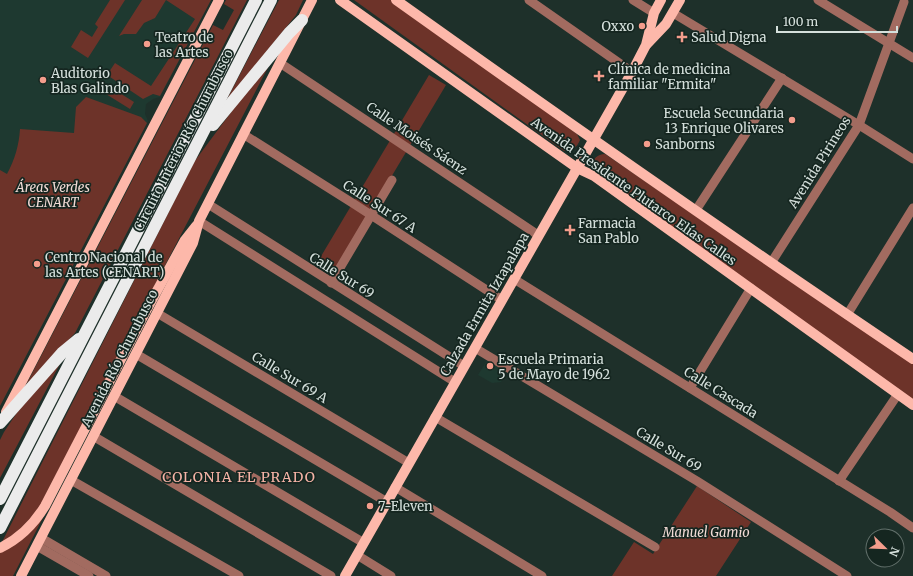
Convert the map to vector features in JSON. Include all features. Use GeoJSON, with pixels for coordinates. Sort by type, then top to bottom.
{"type":"FeatureCollection","features":[{"type":"Feature","properties":{"kind":"highway","name":"Circuito Interior Río Churubusco"},"geometry":{"type":"LineString","coordinates":[[0,499],[256,0]]}},
{"type":"Feature","properties":{"kind":"highway","name":"Circuito Interior Río Churubusco"},"geometry":{"type":"LineString","coordinates":[[0,528],[271,0]]}},
{"type":"Feature","properties":{"kind":"highway"},"geometry":{"type":"LineString","coordinates":[[196,146],[279,44],[302,20]]}},
{"type":"Feature","properties":{"kind":"highway"},"geometry":{"type":"LineString","coordinates":[[0,424],[62,354],[83,336]]}},
{"type":"Feature","properties":{"kind":"main road"},"geometry":{"type":"LineString","coordinates":[[0,424],[219,0]]}},
{"type":"Feature","properties":{"kind":"main road","name":"Avenida Río Churubusco"},"geometry":{"type":"LineString","coordinates":[[21,576],[193,243],[199,221],[312,0]]}},
{"type":"Feature","properties":{"kind":"main road","name":"Avenida Presidente Plutarco Elías Calles"},"geometry":{"type":"LineString","coordinates":[[340,0],[577,168],[594,176],[913,405]]}},
{"type":"Feature","properties":{"kind":"main road","name":"Avenida Presidente Plutarco Elías Calles"},"geometry":{"type":"LineString","coordinates":[[396,0],[593,140],[913,359]]}},
{"type":"Feature","properties":{"kind":"main road","name":"Calzada Ermita Iztapalapa"},"geometry":{"type":"LineString","coordinates":[[345,576],[632,72],[646,45],[654,13],[661,0]]}},
{"type":"Feature","properties":{"kind":"main road","name":"Calzada Ermita Iztapalapa"},"geometry":{"type":"LineString","coordinates":[[646,45],[666,24],[680,0]]}},
{"type":"Feature","properties":{"kind":"main road"},"geometry":{"type":"LineString","coordinates":[[0,548],[12,542],[27,529],[46,506],[146,310],[185,240],[199,221]]}},
{"type":"Feature","properties":{"kind":"street"},"geometry":{"type":"LineString","coordinates":[[529,0],[632,72]]}},
{"type":"Feature","properties":{"kind":"street"},"geometry":{"type":"LineString","coordinates":[[633,0],[654,13]]}},
{"type":"Feature","properties":{"kind":"street"},"geometry":{"type":"LineString","coordinates":[[818,0],[913,58]]}},
{"type":"Feature","properties":{"kind":"street","name":"Avenida Pirineos"},"geometry":{"type":"LineString","coordinates":[[771,263],[859,125],[889,43],[906,2]]}},
{"type":"Feature","properties":{"kind":"street"},"geometry":{"type":"LineString","coordinates":[[673,13],[913,159]]}},
{"type":"Feature","properties":{"kind":"street","name":"Calle Moisés Sáenz"},"geometry":{"type":"LineString","coordinates":[[280,63],[538,235]]}},
{"type":"Feature","properties":{"kind":"street"},"geometry":{"type":"LineString","coordinates":[[696,210],[782,78]]}},
{"type":"Feature","properties":{"kind":"street","name":"Calle Sur 67 A"},"geometry":{"type":"LineString","coordinates":[[244,134],[502,300]]}},
{"type":"Feature","properties":{"kind":"street"},"geometry":{"type":"LineString","coordinates":[[331,283],[392,180]]}},
{"type":"Feature","properties":{"kind":"street","name":"Calle Sur 69"},"geometry":{"type":"LineString","coordinates":[[208,204],[464,366]]}},
{"type":"Feature","properties":{"kind":"street"},"geometry":{"type":"LineString","coordinates":[[847,315],[913,208]]}},
{"type":"Feature","properties":{"kind":"street"},"geometry":{"type":"LineString","coordinates":[[199,221],[455,382]]}},
{"type":"Feature","properties":{"kind":"street","name":"Calle Cascada"},"geometry":{"type":"LineString","coordinates":[[514,279],[839,480],[913,528]]}},
{"type":"Feature","properties":{"kind":"street"},"geometry":{"type":"LineString","coordinates":[[690,388],[751,288]]}},
{"type":"Feature","properties":{"kind":"street","name":"Calle Sur 69 A"},"geometry":{"type":"LineString","coordinates":[[157,313],[409,464]]}},
{"type":"Feature","properties":{"kind":"street","name":"Calle Sur 69"},"geometry":{"type":"LineString","coordinates":[[475,348],[697,482],[847,576]]}},
{"type":"Feature","properties":{"kind":"street"},"geometry":{"type":"LineString","coordinates":[[136,354],[386,502]]}},
{"type":"Feature","properties":{"kind":"street"},"geometry":{"type":"LineString","coordinates":[[839,480],[898,394]]}},
{"type":"Feature","properties":{"kind":"street"},"geometry":{"type":"LineString","coordinates":[[114,396],[364,543]]}},
{"type":"Feature","properties":{"kind":"street"},"geometry":{"type":"LineString","coordinates":[[435,417],[654,547]]}},
{"type":"Feature","properties":{"kind":"street"},"geometry":{"type":"LineString","coordinates":[[93,436],[331,576]]}},
{"type":"Feature","properties":{"kind":"street"},"geometry":{"type":"LineString","coordinates":[[71,480],[239,576]]}},
{"type":"Feature","properties":{"kind":"street"},"geometry":{"type":"LineString","coordinates":[[395,487],[542,576]]}},
{"type":"Feature","properties":{"kind":"street"},"geometry":{"type":"LineString","coordinates":[[39,542],[89,576]]}},
{"type":"Feature","properties":{"kind":"street"},"geometry":{"type":"LineString","coordinates":[[39,542],[106,576]]}},
{"type":"Feature","properties":{"kind":"street"},"geometry":{"type":"LineString","coordinates":[[357,555],[391,576]]}},
{"type":"Feature","properties":{"kind":"shaded area","name":"Centro Nacional de las Artes (CENART)"},"geometry":{"type":"Polygon","coordinates":[[[0,0],[211,0],[160,97],[153,99],[146,104],[145,114],[148,121],[0,406],[0,0]]]}},
{"type":"Feature","properties":{"kind":"shaded area","name":"Escuela Primaria 5 de Mayo de 1962"},"geometry":{"type":"Polygon","coordinates":[[[488,359],[506,372],[501,382],[492,383],[478,375],[488,359]]]}},
{"type":"Feature","properties":{"kind":"green space"},"geometry":{"type":"Polygon","coordinates":[[[110,0],[125,0],[88,58],[71,47],[81,30],[92,37],[98,27],[95,24],[110,0]]]}},
{"type":"Feature","properties":{"kind":"green space"},"geometry":{"type":"Polygon","coordinates":[[[142,0],[166,0],[155,18],[144,23],[136,34],[124,34],[119,36],[142,0]]]}},
{"type":"Feature","properties":{"kind":"green space"},"geometry":{"type":"Polygon","coordinates":[[[166,0],[211,0],[160,96],[153,94],[143,99],[107,75],[115,63],[151,86],[195,19],[166,0]]]}},
{"type":"Feature","properties":{"kind":"green space"},"geometry":{"type":"Polygon","coordinates":[[[226,0],[247,0],[75,333],[25,387],[213,25],[223,30],[234,10],[224,4],[226,0]]]}},
{"type":"Feature","properties":{"kind":"green space"},"geometry":{"type":"Polygon","coordinates":[[[279,0],[303,0],[296,15],[225,103],[279,0]]]}},
{"type":"Feature","properties":{"kind":"green space"},"geometry":{"type":"Polygon","coordinates":[[[354,0],[396,0],[577,134],[580,140],[577,145],[572,150],[564,151],[354,0]]]}},
{"type":"Feature","properties":{"kind":"green space"},"geometry":{"type":"Polygon","coordinates":[[[276,52],[45,496],[52,500],[13,576],[0,576],[0,546],[194,162],[276,52]]]}},
{"type":"Feature","properties":{"kind":"green space"},"geometry":{"type":"Polygon","coordinates":[[[429,75],[446,85],[334,273],[317,263],[429,75]]]}},
{"type":"Feature","properties":{"kind":"green space"},"geometry":{"type":"Polygon","coordinates":[[[102,82],[134,102],[130,109],[98,89],[102,82]]]}},
{"type":"Feature","properties":{"kind":"green space","name":"Áreas Verdes CENART"},"geometry":{"type":"Polygon","coordinates":[[[86,97],[141,117],[147,123],[0,406],[0,170],[7,174],[10,168],[19,141],[20,129],[74,133],[76,107],[86,97]]]}},
{"type":"Feature","properties":{"kind":"green space"},"geometry":{"type":"Polygon","coordinates":[[[602,154],[605,154],[913,363],[913,401],[593,172],[590,165],[594,159],[602,154]]]}},
{"type":"Feature","properties":{"kind":"green space"},"geometry":{"type":"Polygon","coordinates":[[[63,358],[0,478],[0,440],[4,432],[18,411],[63,358]]]}},
{"type":"Feature","properties":{"kind":"green space","name":"Manuel Gamio"},"geometry":{"type":"Polygon","coordinates":[[[697,486],[751,522],[716,576],[612,576],[634,542],[653,554],[697,486]]]}},
{"type":"Feature","properties":{"kind":"place","name":"Oxxo"},"geometry":{"type":"Point","coordinates":[642,26]}},
{"type":"Feature","properties":{"kind":"place","name":"Salud Digna"},"geometry":{"type":"Point","coordinates":[682,37]}},
{"type":"Feature","properties":{"kind":"place","name":"Teatro de las Artes"},"geometry":{"type":"Point","coordinates":[147,44]}},
{"type":"Feature","properties":{"kind":"place","name":"Clínica de medicina familiar \"Ermita\""},"geometry":{"type":"Point","coordinates":[599,76]}},
{"type":"Feature","properties":{"kind":"place","name":"Auditorio Blas Galindo"},"geometry":{"type":"Point","coordinates":[43,80]}},
{"type":"Feature","properties":{"kind":"place","name":"Escuela Secundaria 13 Enrique Olivares"},"geometry":{"type":"Point","coordinates":[792,120]}},
{"type":"Feature","properties":{"kind":"place","name":"Sanborns"},"geometry":{"type":"Point","coordinates":[647,144]}},
{"type":"Feature","properties":{"kind":"place","name":"Farmacia San Pablo"},"geometry":{"type":"Point","coordinates":[570,230]}},
{"type":"Feature","properties":{"kind":"place","name":"Centro Nacional de las Artes (CENART)"},"geometry":{"type":"Point","coordinates":[37,264]}},
{"type":"Feature","properties":{"kind":"place","name":"Escuela Primaria 5 de Mayo de 1962"},"geometry":{"type":"Point","coordinates":[490,366]}},
{"type":"Feature","properties":{"kind":"place","name":"7-Eleven"},"geometry":{"type":"Point","coordinates":[370,506]}},
{"type":"Feature","properties":{"kind":"district","name":"COLONIA EL PRADO"},"geometry":{"type":"Point","coordinates":[239,477]}}]}
